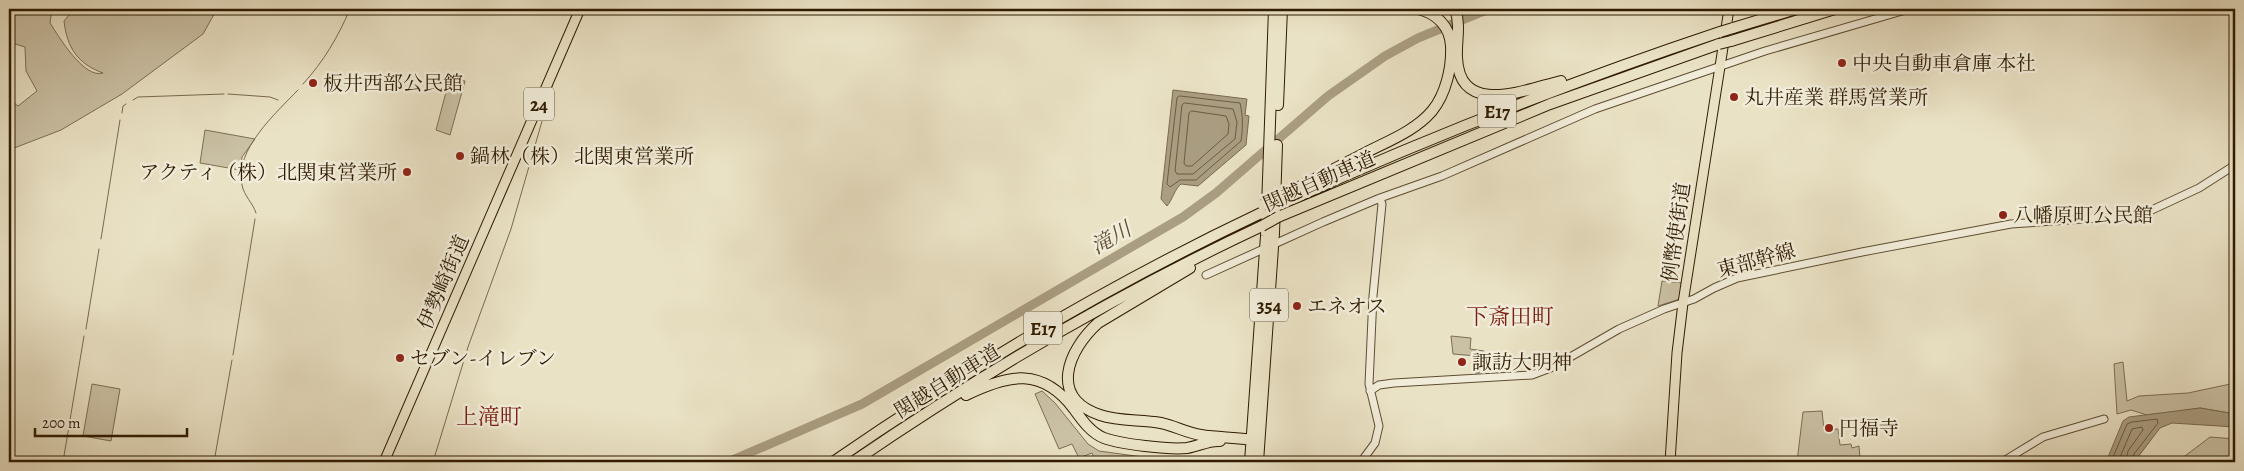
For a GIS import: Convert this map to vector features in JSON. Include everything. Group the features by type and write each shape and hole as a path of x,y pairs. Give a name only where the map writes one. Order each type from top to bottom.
{"highway":[{"name":"354","path":"1274,9 1271,47 1274,133"},
{"name":"354","path":"1250,462 1255,442 1269,246 1282,9"},
{"path":"1418,9 1438,18 1454,33 1460,74 1471,88 1484,95 1505,96 1603,71"},
{"path":"1279,201 1409,130 1425,118 1436,106 1443,91 1451,56 1455,9"},
{"name":"関越自動車道","path":"833,462 913,408 1060,318 1279,201 1466,123 1603,71 1796,9"},
{"name":"関越自動車道","path":"853,462 918,418 1066,328 1176,268 1278,217 1550,104 1719,44 1835,9"},
{"path":"1241,235 1098,323 1087,333 1075,350 1069,364 1068,378 1076,400 1089,410 1102,416 1161,423 1182,431 1255,442"},
{"path":"918,418 987,385 1013,378 1025,378 1040,380 1056,389 1091,430 1109,440 1179,448 1218,441 1255,442"},
{"name":"354","path":"1255,442 1258,462"}],"main road":[{"name":"伊勢崎街道","path":"384,462 580,9"},
{"name":"例幣使街道","path":"1670,462 1677,353 1683,302 1729,9"}],"street":[{"path":"1206,275 1380,198 1442,176 1595,109 1720,66 1909,9"},
{"name":"東部幹線","path":"1370,391 1379,385 1390,383 1532,375 1553,367 1619,329 1721,285 1749,275 2019,223 2141,215 2199,188 2235,166"},
{"path":"1361,462 1371,451 1378,435 1378,417 1370,391 1373,296 1382,204 1380,198"},
{"path":"2002,462 2043,437 2104,419"},
{"path":"1186,462 1218,462"}],"shaded area":[{"path":"9,9 52,9 50,23 73,56 88,70 103,73 80,60 71,47 64,21 74,9 217,9 203,34 122,94 61,130 9,150 9,99 18,106 37,91 26,71 25,47 9,42"},
{"path":"450,77 465,81 450,135 436,130"},
{"path":"205,130 255,139 242,157 240,170 200,163"},
{"path":"1662,281 1683,283 1680,299 1658,306"},
{"path":"1451,336 1471,338 1470,349 1484,351 1479,373 1475,373 1477,356 1453,354"},
{"path":"2123,362 2127,401 2139,396 2188,393 2235,383 2235,414 2200,408 2147,415 2131,410 2117,414 2114,364"},
{"path":"92,384 120,389 111,441 83,436"},
{"path":"1042,391 1055,403 1088,444 1099,451 1150,458 1145,462 1131,462 1130,460 1114,462 1113,458 1096,462 1092,453 1079,458 1072,444 1059,449 1035,394"},
{"path":"1822,411 1824,430 1838,429 1840,445 1851,444 1852,448 1859,446 1860,459 1829,462 1797,462 1803,412"},
{"path":"2210,437 2235,439 2235,462 2177,462"}],"water":[{"path":"1173,90 1247,99 1245,115 1249,116 1246,145 1198,186 1181,184 1167,206 1161,199"},
{"path":"2200,408 2235,414 2235,427 2172,423 2160,428 2136,462 2106,462 2123,421 2129,417"}],"waterway":[{"path":"303,84 318,67 330,48 350,9"},
{"path":"433,462 468,347 511,229 553,83 585,9"},
{"name":"滝川","path":"728,462 862,404 1183,217 1216,193 1328,96 1385,56 1418,38 1489,9"},
{"path":"256,213 242,185 241,172 244,159 259,133 298,90"},
{"path":"133,100 138,97 224,94"},
{"path":"228,94 270,97 278,100"},
{"path":"122,113 123,106 126,104"},
{"path":"101,239 120,120"},
{"path":"233,355 255,219"},
{"path":"86,329 99,249"},
{"path":"63,462 84,336"},
{"path":"214,462 232,360"}],"place":[{"name":"中央自動車倉庫 本社","path":"1842,63"},
{"name":"板井西部公民館","path":"313,83"},
{"name":"丸井産業 群馬営業所","path":"1734,97"},
{"name":"鍋林（株） 北関東営業所","path":"460,156"},
{"name":"アクティ（株）北関東営業所","path":"407,172"},
{"name":"八幡原町公民館","path":"2003,215"},
{"name":"エネオス","path":"1297,306"},
{"name":"セブン-イレブン","path":"400,358"},
{"name":"諏訪大明神","path":"1462,362"},
{"name":"円福寺","path":"1829,428"}],"district":[{"name":"下斎田町","path":"1510,316"},
{"name":"上滝町","path":"489,416"}]}
